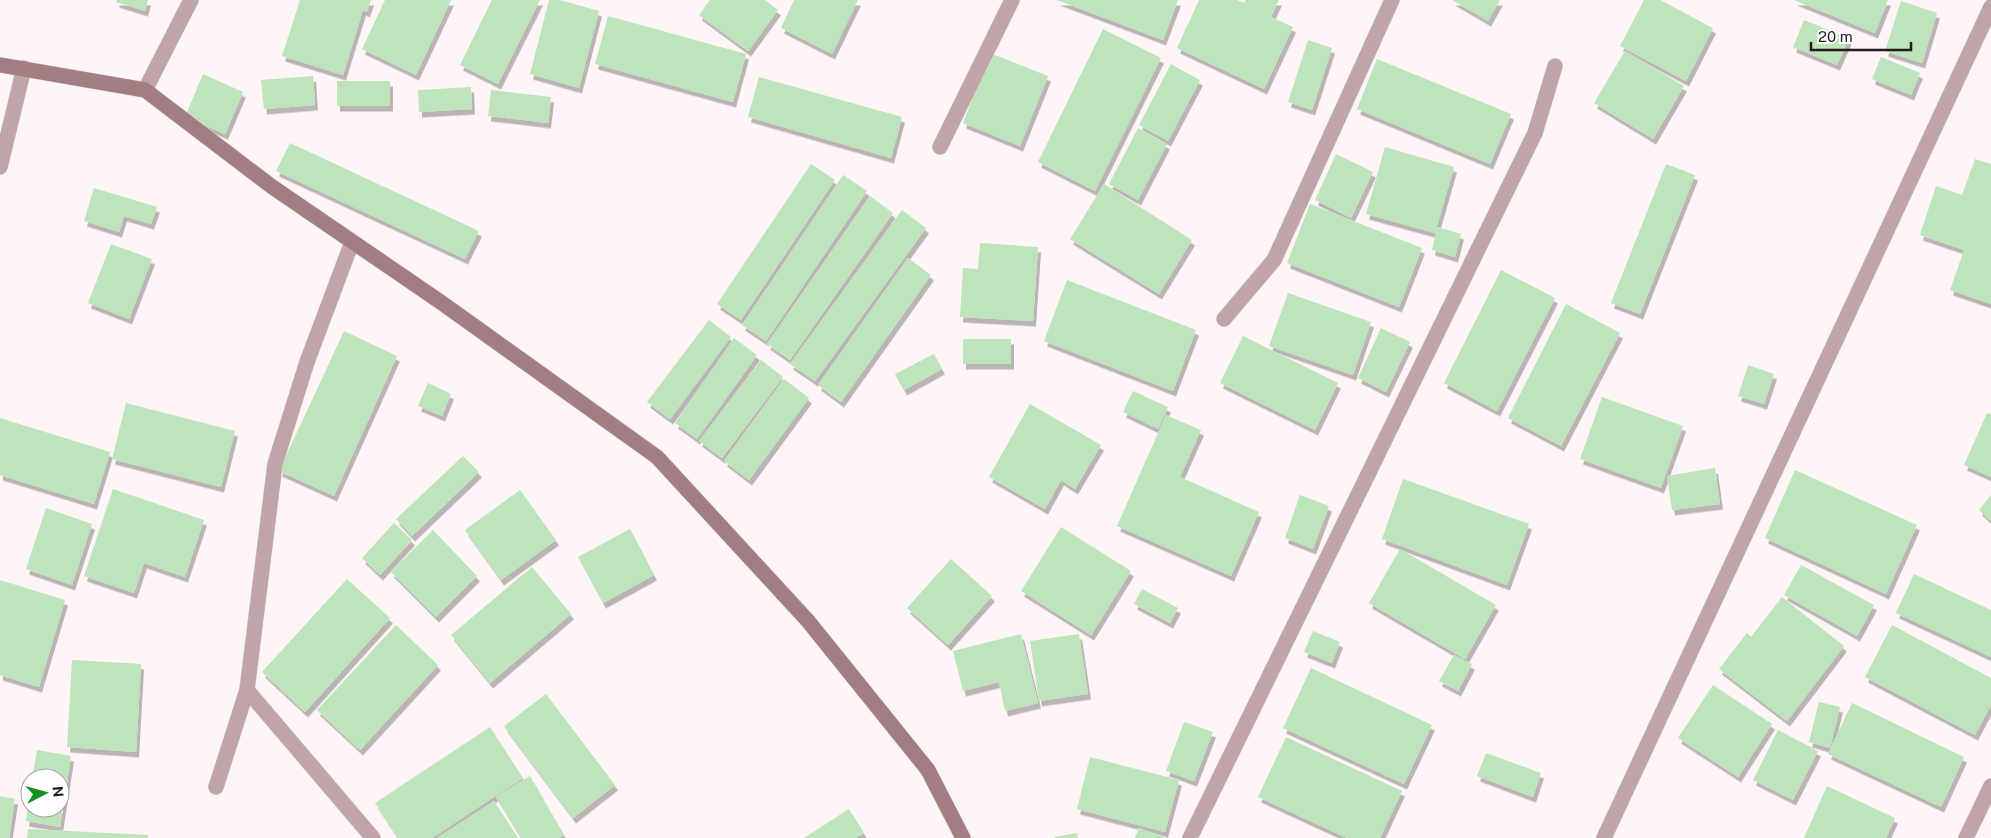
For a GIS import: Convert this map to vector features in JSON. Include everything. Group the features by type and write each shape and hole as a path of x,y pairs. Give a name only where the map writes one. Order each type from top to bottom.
{"street":[{"path":"145,90 191,0"},
{"path":"940,148 1012,0"},
{"path":"1224,319 1274,260 1392,0"},
{"path":"1604,838 1991,7"},
{"path":"0,65 145,90 271,186 450,309 657,457 808,621 916,755 928,770 963,838"},
{"path":"1190,838 1535,133 1555,66"},
{"path":"0,168 24,68"},
{"path":"216,788 247,690 275,464 307,362 352,242"},
{"path":"247,690 373,838"},
{"path":"1966,838 1991,786"}],"building":[{"path":"117,0 148,0 145,11 116,2"},
{"path":"300,0 371,0 367,12 363,10 343,75 282,56"},
{"path":"385,0 451,0 416,75 362,49"},
{"path":"492,0 540,0 498,84 460,65"},
{"path":"549,0 560,0 599,11 579,88 530,74"},
{"path":"710,0 765,0 778,10 748,51 699,15"},
{"path":"794,0 858,0 832,54 781,28"},
{"path":"1057,0 1178,0 1163,40"},
{"path":"1199,0 1237,0 1244,3 1246,0 1279,0 1271,17 1293,27 1264,89 1177,48"},
{"path":"1452,0 1500,0 1488,21"},
{"path":"1644,0 1660,0 1713,28 1686,81 1620,46"},
{"path":"1794,0 1888,0 1875,33"},
{"path":"1901,1 1937,13 1922,63 1885,51"},
{"path":"608,16 746,54 733,102 595,64"},
{"path":"1804,20 1849,38 1837,65 1793,47"},
{"path":"1103,29 1161,58 1095,191 1038,162"},
{"path":"1308,40 1332,48 1312,110 1288,102"},
{"path":"1625,51 1684,86 1653,139 1594,103"},
{"path":"990,53 1048,76 1020,146 963,123"},
{"path":"1881,57 1920,73 1911,95 1872,79"},
{"path":"1377,59 1511,114 1490,164 1357,109"},
{"path":"1171,64 1200,80 1168,141 1139,125"},
{"path":"203,74 243,92 225,134 185,117"},
{"path":"313,76 315,105 264,109 261,80"},
{"path":"759,77 902,117 891,158 748,117"},
{"path":"337,81 390,81 390,106 337,106"},
{"path":"471,87 472,109 419,112 418,90"},
{"path":"491,90 551,97 548,123 488,116"},
{"path":"1138,128 1167,144 1138,200 1109,184"},
{"path":"290,143 479,231 465,259 276,171"},
{"path":"1385,147 1454,167 1435,233 1366,214"},
{"path":"1336,154 1373,172 1351,218 1315,200"},
{"path":"1975,159 1991,164 1991,304 1950,290 1964,250 1920,235 1936,186 1962,195"},
{"path":"811,164 835,180 741,320 717,304"},
{"path":"1666,164 1695,175 1640,314 1611,303"},
{"path":"843,175 867,191 766,341 742,325"},
{"path":"1104,184 1192,240 1159,294 1070,239"},
{"path":"94,188 157,207 151,224 124,216 119,232 84,221"},
{"path":"870,196 893,213 790,360 767,344"},
{"path":"1310,204 1422,248 1399,307 1287,263"},
{"path":"902,210 926,228 815,381 790,364"},
{"path":"1437,227 1461,234 1455,257 1432,250"},
{"path":"980,243 1038,247 1033,321 960,317 963,268 978,269"},
{"path":"111,244 152,259 129,319 88,303"},
{"path":"908,258 931,275 841,402 818,385"},
{"path":"1501,270 1555,298 1497,411 1444,383"},
{"path":"1067,280 1196,330 1173,391 1044,341"},
{"path":"1288,293 1371,322 1353,375 1269,346"},
{"path":"1566,304 1620,333 1561,446 1508,418"},
{"path":"709,320 731,337 670,419 647,402"},
{"path":"1381,328 1410,342 1386,392 1358,378"},
{"path":"344,331 397,356 334,496 279,471"},
{"path":"1243,336 1338,383 1315,430 1220,383"},
{"path":"734,338 757,355 697,439 675,423"},
{"path":"963,339 1011,339 1011,364 963,364"},
{"path":"934,354 942,369 904,390 895,374"},
{"path":"761,360 783,377 722,458 699,441"},
{"path":"1748,365 1774,374 1764,404 1738,396"},
{"path":"784,379 809,398 749,480 724,461"},
{"path":"428,383 451,394 442,416 418,406"},
{"path":"1133,391 1168,407 1158,429 1123,412"},
{"path":"1602,397 1683,426 1661,488 1580,459"},
{"path":"126,403 235,431 221,487 112,459"},
{"path":"1030,404 1101,445 1075,489 1061,480 1045,509 989,477"},
{"path":"1987,413 1991,414 1991,477 1964,465"},
{"path":"1166,415 1201,430 1180,477 1259,512 1231,576 1117,526"},
{"path":"0,418 110,452 94,504 0,475"},
{"path":"463,456 479,472 412,536 396,519"},
{"path":"1715,468 1720,504 1672,510 1667,476"},
{"path":"1795,470 1917,525 1886,594 1765,538"},
{"path":"1403,479 1529,524 1507,585 1382,539"},
{"path":"113,489 204,520 185,577 144,563 134,593 84,576"},
{"path":"520,490 556,540 501,580 465,530"},
{"path":"1300,495 1329,506 1313,549 1285,538"},
{"path":"1991,495 1991,521 1979,510"},
{"path":"46,508 92,524 72,585 26,569"},
{"path":"394,523 412,540 380,575 362,558"},
{"path":"1061,527 1131,571 1091,635 1021,591"},
{"path":"630,529 654,575 603,603 578,557"},
{"path":"433,530 477,576 436,617 391,572"},
{"path":"1400,549 1496,605 1465,659 1369,603"},
{"path":"951,559 992,596 948,645 907,608"},
{"path":"1801,565 1874,605 1857,636 1784,595"},
{"path":"532,567 571,614 490,683 451,635"},
{"path":"1914,574 1991,610 1991,657 1896,613"},
{"path":"347,579 390,618 305,712 262,672"},
{"path":"0,580 65,600 39,687 0,675"},
{"path":"1142,589 1178,608 1170,623 1134,604"},
{"path":"1782,597 1844,646 1787,721 1719,669 1747,633 1751,637"},
{"path":"396,625 438,665 360,750 317,710"},
{"path":"1892,625 1991,678 1991,705 1975,735 1865,677"},
{"path":"1313,631 1340,642 1332,663 1304,652"},
{"path":"1021,634 1038,703 1005,711 999,682 963,691 953,651"},
{"path":"1079,634 1088,694 1039,701 1030,641"},
{"path":"1454,655 1472,664 1458,691 1439,681"},
{"path":"72,660 141,664 136,752 67,747"},
{"path":"1311,668 1432,725 1404,784 1283,728"},
{"path":"1713,685 1772,724 1738,777 1678,738"},
{"path":"546,694 615,785 573,818 504,726"},
{"path":"1819,702 1840,707 1830,748 1809,742"},
{"path":"1852,703 1964,757 1941,807 1828,754"},
{"path":"1184,722 1213,732 1194,781 1166,771"},
{"path":"490,727 523,778 432,838 398,838 375,803"},
{"path":"1778,730 1818,751 1793,800 1753,780"},
{"path":"1286,737 1402,791 1380,838 1347,838 1258,797"},
{"path":"37,750 71,756 69,768 34,768"},
{"path":"1486,753 1541,773 1533,797 1477,776"},
{"path":"1090,757 1179,780 1165,832 1077,809"},
{"path":"530,776 564,835 559,838 521,838 496,797"},
{"path":"1827,786 1895,818 1886,838 1804,838"},
{"path":"0,796 15,799 9,838 0,838"},
{"path":"494,801 518,838 437,838"},
{"path":"849,809 864,833 855,838 804,838"},
{"path":"26,818 61,818 60,827 26,821"},
{"path":"1139,828 1166,838 1135,838"},
{"path":"28,829 148,835 148,838 27,838"},
{"path":"1077,833 1078,838 1054,838 1054,837"}]}
